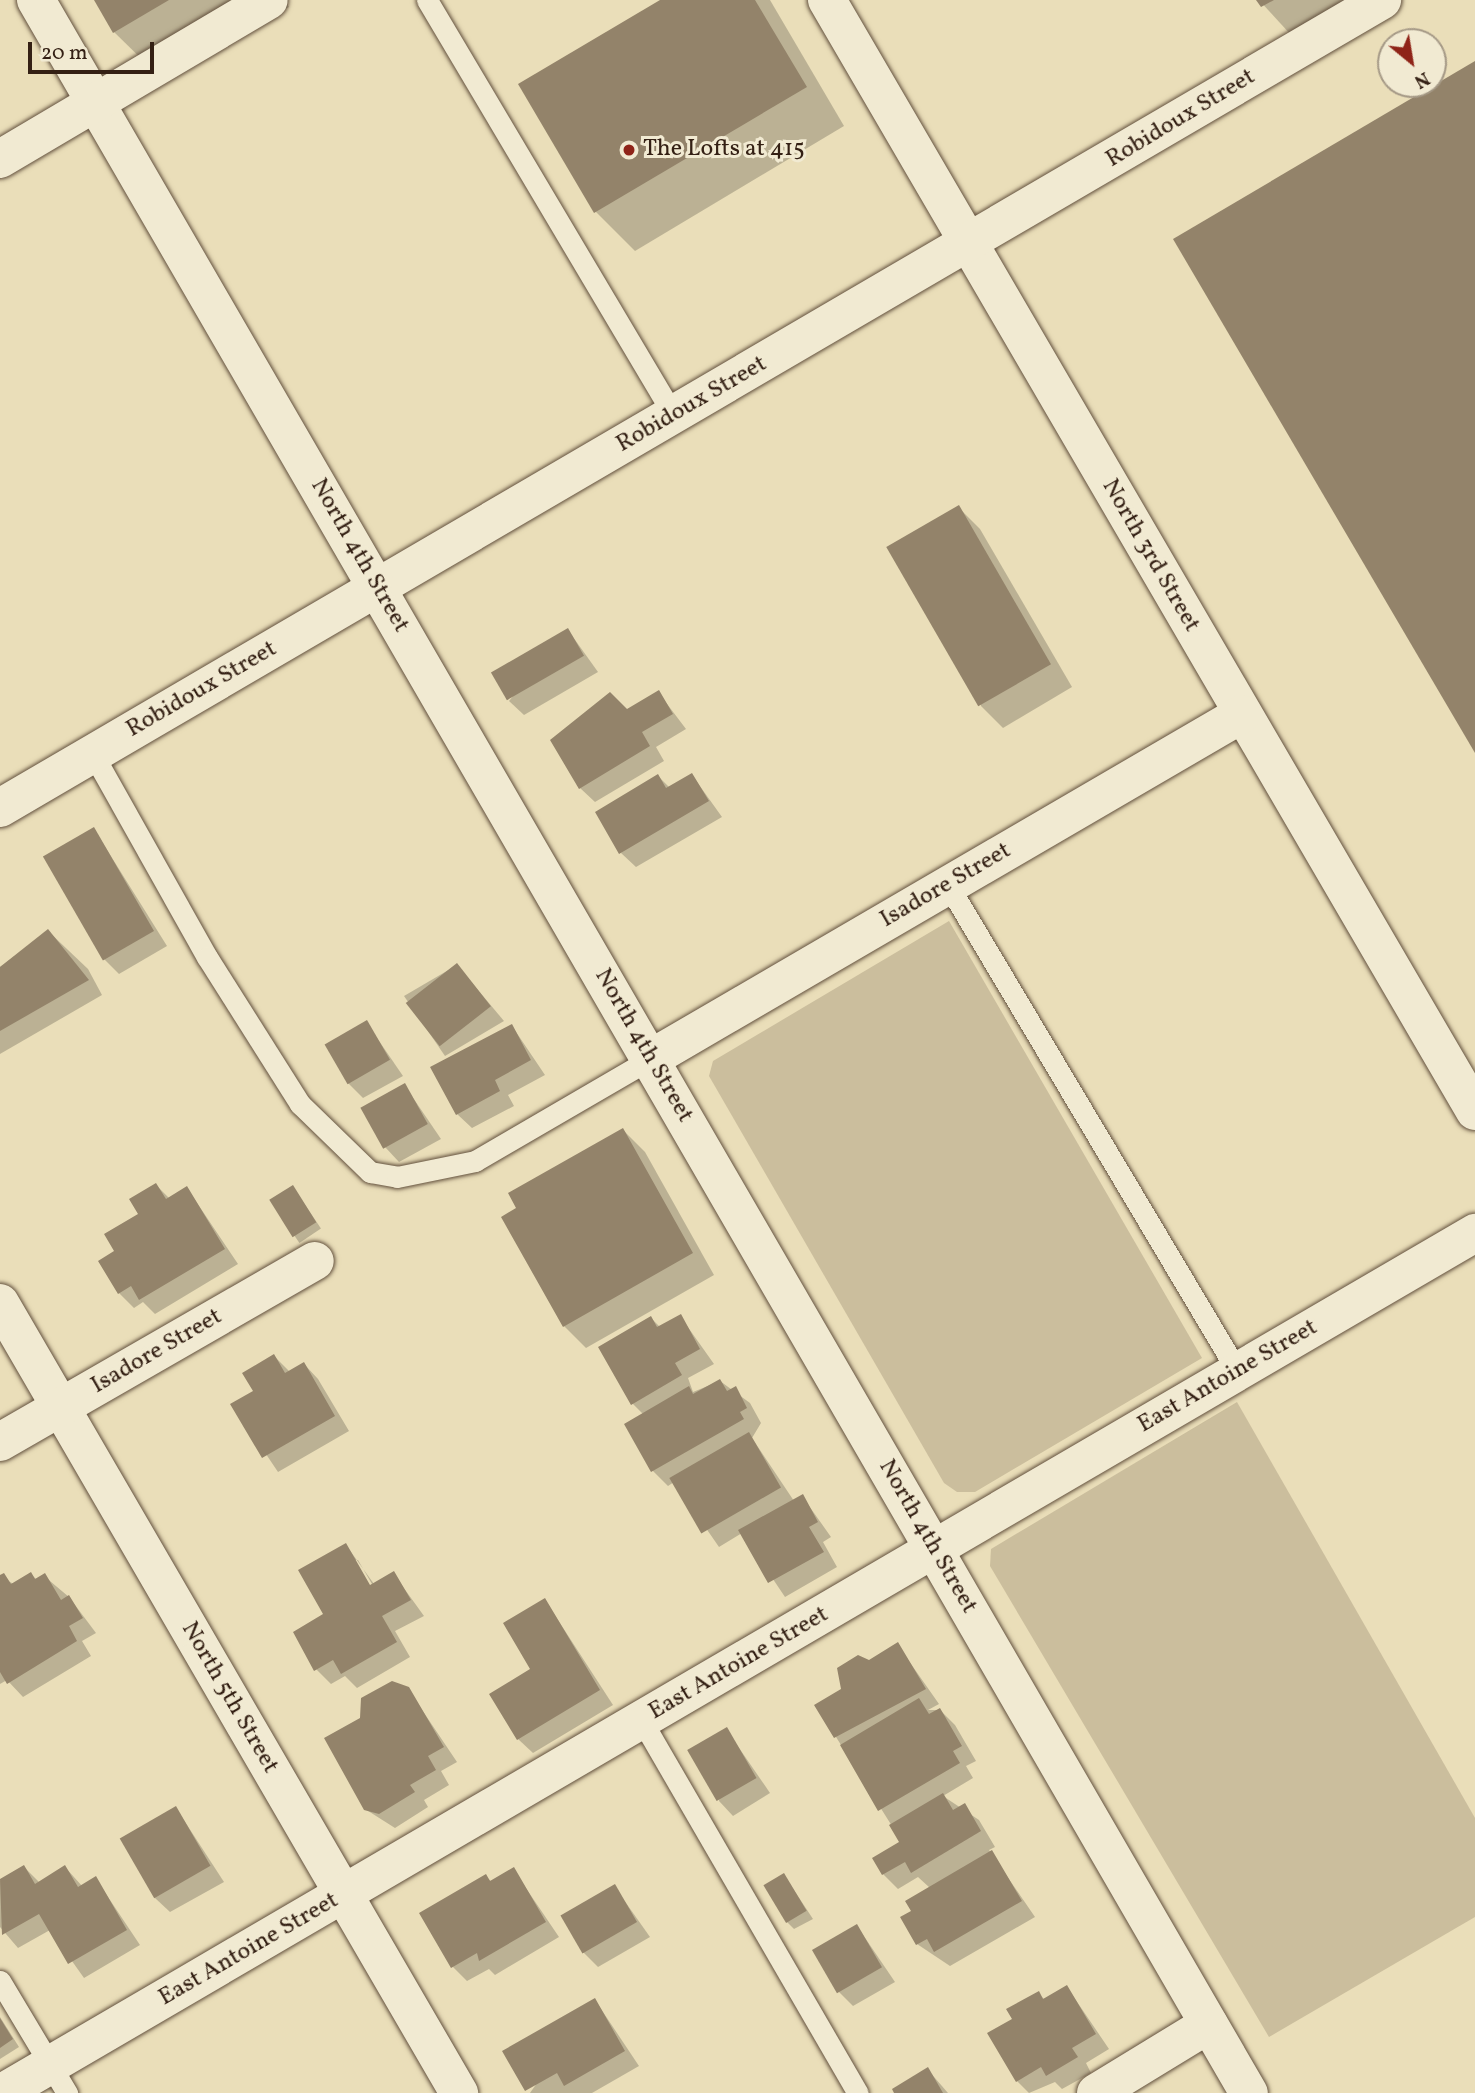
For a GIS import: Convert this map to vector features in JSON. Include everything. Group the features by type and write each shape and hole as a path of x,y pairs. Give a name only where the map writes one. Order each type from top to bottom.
{"street":[{"name":"North 4th Street","path":"36,0 1249,2093"},
{"path":"0,159 269,0"},
{"name":"North 3rd Street","path":"827,0 1475,1111"},
{"name":"Robidoux Street","path":"0,808 970,245 1382,0"},
{"name":"Isadore Street","path":"650,1059 1242,714"},
{"name":"East Antoine Street","path":"2,2093 58,2079 344,1895 1475,1233"},
{"name":"Isadore Street","path":"0,1442 315,1261"},
{"name":"North 5th Street","path":"0,1303 458,2093"},
{"path":"1096,2093 1209,2024"}],"lane":[{"path":"427,0 674,416"},
{"path":"93,754 207,957 300,1104 370,1172 397,1177 475,1161 650,1059"},
{"path":"948,885 1238,1372"},
{"path":"642,1721 858,2093"},
{"path":"0,1981 58,2079"}],"shaded area":[{"path":"949,921 1202,1358 975,1492 957,1492 944,1483 709,1076 713,1061"},
{"path":"1237,1402 1475,1818 1475,1917 1269,2037 990,1566 991,1549"}],"building":[{"path":"94,0 169,0 113,33"},
{"name":"The Lofts at 415","path":"660,0 755,0 807,87 594,213 518,84"},
{"path":"1256,0 1274,0 1261,7"},
{"path":"1475,61 1475,753 1173,239 1412,98 1447,98 1447,78"},
{"path":"959,505 1051,664 978,706 886,547"},
{"path":"568,628 584,656 507,700 491,672"},
{"path":"659,690 673,714 642,732 650,746 579,789 550,740 610,692 627,709"},
{"path":"692,773 709,801 619,854 595,812 658,774 666,788"},
{"path":"94,827 154,931 103,960 43,856"},
{"path":"48,929 89,980 0,1031 0,967"},
{"path":"457,963 491,1006 440,1046 406,1003"},
{"path":"367,1020 390,1060 348,1084 325,1044"},
{"path":"512,1024 531,1060 495,1080 500,1091 456,1115 430,1067"},
{"path":"405,1083 428,1124 383,1149 360,1108"},
{"path":"623,1128 693,1253 563,1327 501,1217 516,1208 508,1193"},
{"path":"156,1183 166,1199 187,1186 225,1249 139,1300 131,1286 118,1294 98,1261 114,1251 104,1234 138,1214 129,1199"},
{"path":"293,1185 316,1222 293,1237 269,1200"},
{"path":"681,1314 700,1349 675,1363 682,1375 631,1405 598,1347 651,1316 657,1327"},
{"path":"274,1354 285,1373 304,1362 335,1416 262,1458 230,1404 253,1391 242,1373"},
{"path":"720,1379 727,1391 736,1386 747,1408 740,1412 744,1419 651,1472 624,1424 689,1386 693,1394"},
{"path":"749,1432 781,1487 701,1533 669,1478"},
{"path":"803,1494 818,1522 809,1527 824,1552 768,1583 738,1530"},
{"path":"346,1543 370,1585 394,1571 411,1600 382,1616 397,1642 341,1674 333,1660 314,1671 293,1632 323,1614 298,1570"},
{"path":"31,1572 35,1579 45,1573 61,1600 69,1595 83,1618 69,1626 77,1641 7,1684 0,1672 0,1575 4,1573 11,1584"},
{"path":"545,1598 600,1690 517,1740 489,1694 530,1669 503,1623"},
{"path":"898,1642 926,1689 834,1738 814,1705 841,1689 837,1668 858,1655 869,1660"},
{"path":"392,1681 409,1687 444,1747 428,1756 436,1770 410,1785 415,1792 379,1814 364,1810 324,1738 360,1718 361,1698"},
{"path":"919,1698 929,1714 940,1708 962,1746 953,1751 960,1763 878,1811 840,1745"},
{"path":"727,1727 756,1778 717,1801 687,1750"},
{"path":"943,1793 953,1810 965,1803 981,1831 911,1873 905,1862 882,1875 872,1858 899,1842 889,1825"},
{"path":"176,1806 210,1866 154,1898 120,1838"},
{"path":"992,1850 1022,1901 934,1952 927,1939 916,1945 900,1917 911,1911 905,1901"},
{"path":"24,1865 35,1884 65,1865 78,1887 96,1876 127,1930 68,1964 39,1914 2,1935 0,1879"},
{"path":"514,1867 546,1922 479,1961 477,1953 451,1968 419,1913 486,1874 490,1881"},
{"path":"784,1873 807,1911 786,1923 763,1885"},
{"path":"615,1884 637,1922 582,1954 560,1915"},
{"path":"857,1924 882,1967 837,1993 812,1950"},
{"path":"1067,1985 1096,2034 1072,2048 1078,2057 1046,2076 1041,2067 1016,2082 987,2033 1012,2019 1006,2009 1039,1991 1043,1999"},
{"path":"595,1998 625,2051 564,2086 557,2073 525,2091 502,2051"},
{"path":"0,2018 13,2039 0,2048"},
{"path":"928,2067 943,2093 894,2093 892,2089"}],"place":[{"name":"The Lofts at 415","path":"629,150"}]}
